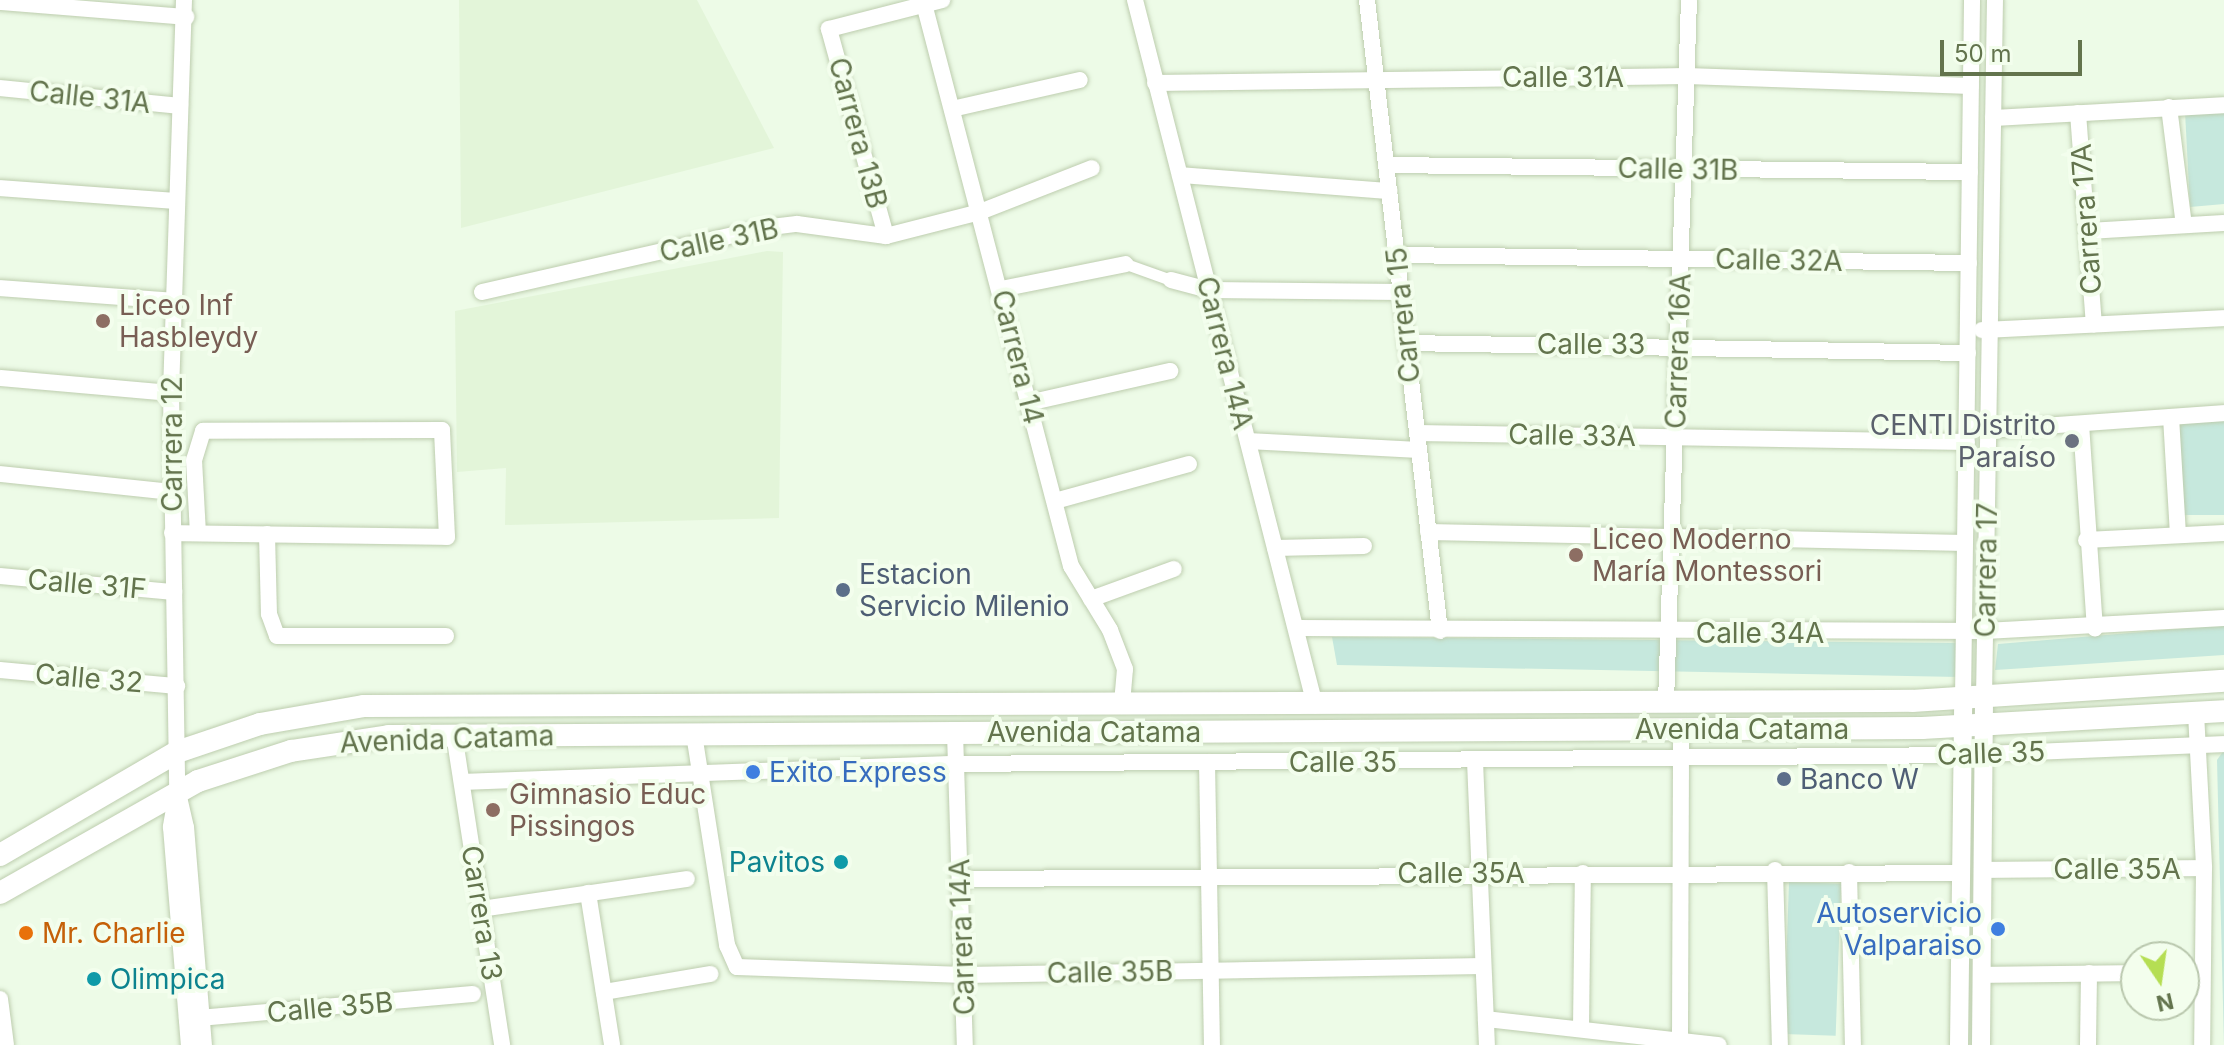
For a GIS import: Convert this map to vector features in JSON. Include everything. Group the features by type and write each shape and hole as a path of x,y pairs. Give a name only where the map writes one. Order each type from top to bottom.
{"main road":[{"name":"Avenida Catama","path":"0,855 177,752 294,716 400,704 1666,703 1974,699 2224,681"},
{"name":"Avenida Catama","path":"0,893 177,792 228,769 302,749 389,736 1681,729 1973,725 2224,711"}],"street":[{"path":"923,2 942,0"},
{"name":"Carrera 14A","path":"1135,0 1315,705"},
{"name":"Carrera 15","path":"1367,0 1440,631"},
{"name":"Carrera 16A","path":"1666,703 1689,0"},
{"name":"Carrera 17","path":"1972,0 1964,631 1974,699"},
{"name":"Carrera 17","path":"1959,1045 1963,755 1973,725 1985,631 1995,0"},
{"path":"0,2 185,9"},
{"name":"Carrera 13B","path":"886,236 829,29 923,2"},
{"name":"Carrera 14","path":"923,2 1001,289 1071,566 1125,669 1122,705"},
{"name":"Carrera 12","path":"185,9 175,201 171,393 177,686 177,792 171,827 194,1018 204,1045"},
{"name":"Calle 31A","path":"1155,83 1687,76 1971,86"},
{"path":"952,109 1080,80"},
{"name":"Calle 31A","path":"0,88 180,106"},
{"path":"1993,118 2224,105"},
{"path":"2169,107 2184,225"},
{"name":"Carrera 17A","path":"2078,113 2094,324"},
{"name":"Calle 31B","path":"1386,165 1970,172"},
{"name":"Calle 31B","path":"482,292 763,228 797,224 886,236 980,212 1092,168"},
{"path":"1180,175 1389,191"},
{"path":"0,188 175,201"},
{"path":"2088,231 2224,223"},
{"name":"Calle 32A","path":"1397,255 1969,263"},
{"path":"1001,289 1126,264 1209,290 1401,292"},
{"path":"0,288 175,301"},
{"path":"1968,331 2224,318"},
{"name":"Calle 33","path":"1406,343 1678,344 1968,353"},
{"path":"1028,403 1170,371"},
{"path":"0,378 171,393"},
{"path":"1988,430 2224,413"},
{"path":"2171,417 2178,535"},
{"path":"2081,424 2086,540 2095,629"},
{"path":"172,533 447,537 442,430 203,431 194,460 198,533"},
{"name":"Calle 33A","path":"1417,433 1967,442"},
{"path":"1248,441 1419,450"},
{"path":"1055,501 1189,464"},
{"path":"0,474 171,492"},
{"path":"1428,532 1965,543"},
{"path":"2086,540 2224,533"},
{"path":"267,534 269,614 277,636 446,636"},
{"path":"1275,548 1364,546"},
{"path":"1091,599 1174,569"},
{"name":"Calle 31F","path":"0,576 174,592"},
{"name":"Calle 34A","path":"1296,628 1668,634 1985,631 2095,629 2224,618"},
{"name":"Calle 32","path":"0,670 177,686"},
{"path":"2196,713 2204,868 2202,1045"},
{"name":"Carrera 17","path":"1973,725 1983,754 1981,1045"},
{"path":"1680,1040 1681,729"},
{"name":"Carrera 14A","path":"955,733 965,1045"},
{"name":"Carrera 13","path":"454,734 502,1045"},
{"path":"694,734 701,773"},
{"name":"Calle 35","path":"462,782 956,764 1963,755 2224,744"},
{"path":"1475,761 1477,873 1487,1045"},
{"path":"1207,762 1212,1045"},
{"name":"Calle 35B","path":"701,773 727,945 737,967 964,975 1483,966"},
{"name":"Calle 35A","path":"1982,870 2204,868"},
{"path":"1775,870 1780,1045"},
{"name":"Calle 35A","path":"960,879 1775,870 1962,873"},
{"path":"1849,872 1853,1045"},
{"path":"1581,1028 1583,873"},
{"path":"481,909 687,879"},
{"path":"588,893 612,1045"},
{"path":"2088,1045 2089,973"},
{"path":"1981,975 2120,973"},
{"path":"604,992 710,974"},
{"name":"Calle 35B","path":"194,1018 473,994"},
{"path":"0,999 6,1045"},
{"name":"Carrera 12","path":"189,1045 194,1018"},
{"path":"1486,1019 1719,1045"}],"shaded area":[{"path":"459,0 697,0 774,148 461,228"},
{"path":"2224,111 2224,204 2190,207 2185,112"},
{"path":"767,251 783,252 779,518 505,525 506,468 457,472 455,311"},
{"path":"2178,417 2224,417 2224,515 2178,515"},
{"path":"2224,625 2224,655 1995,670 1998,644"},
{"path":"1332,637 1958,643 1959,677 1337,665"},
{"path":"2224,750 2224,1045 2217,760"},
{"path":"1789,882 1841,884 1836,1036 1784,1034"}],"place":[{"name":"Liceo Inf Hasbleydy","path":"103,321"},
{"name":"CENTI Distrito Paraíso","path":"2072,441"},
{"name":"Liceo Moderno María Montessori","path":"1576,555"},
{"name":"Estacion Servicio Milenio","path":"843,590"},
{"name":"Exito Express","path":"753,772"},
{"name":"Banco W","path":"1784,779"},
{"name":"Gimnasio Educ Pissingos","path":"493,810"},
{"name":"Pavitos","path":"841,862"},
{"name":"Autoservicio Valparaiso","path":"1998,929"},
{"name":"Mr. Charlie","path":"26,933"},
{"name":"Olimpica","path":"94,979"}]}
